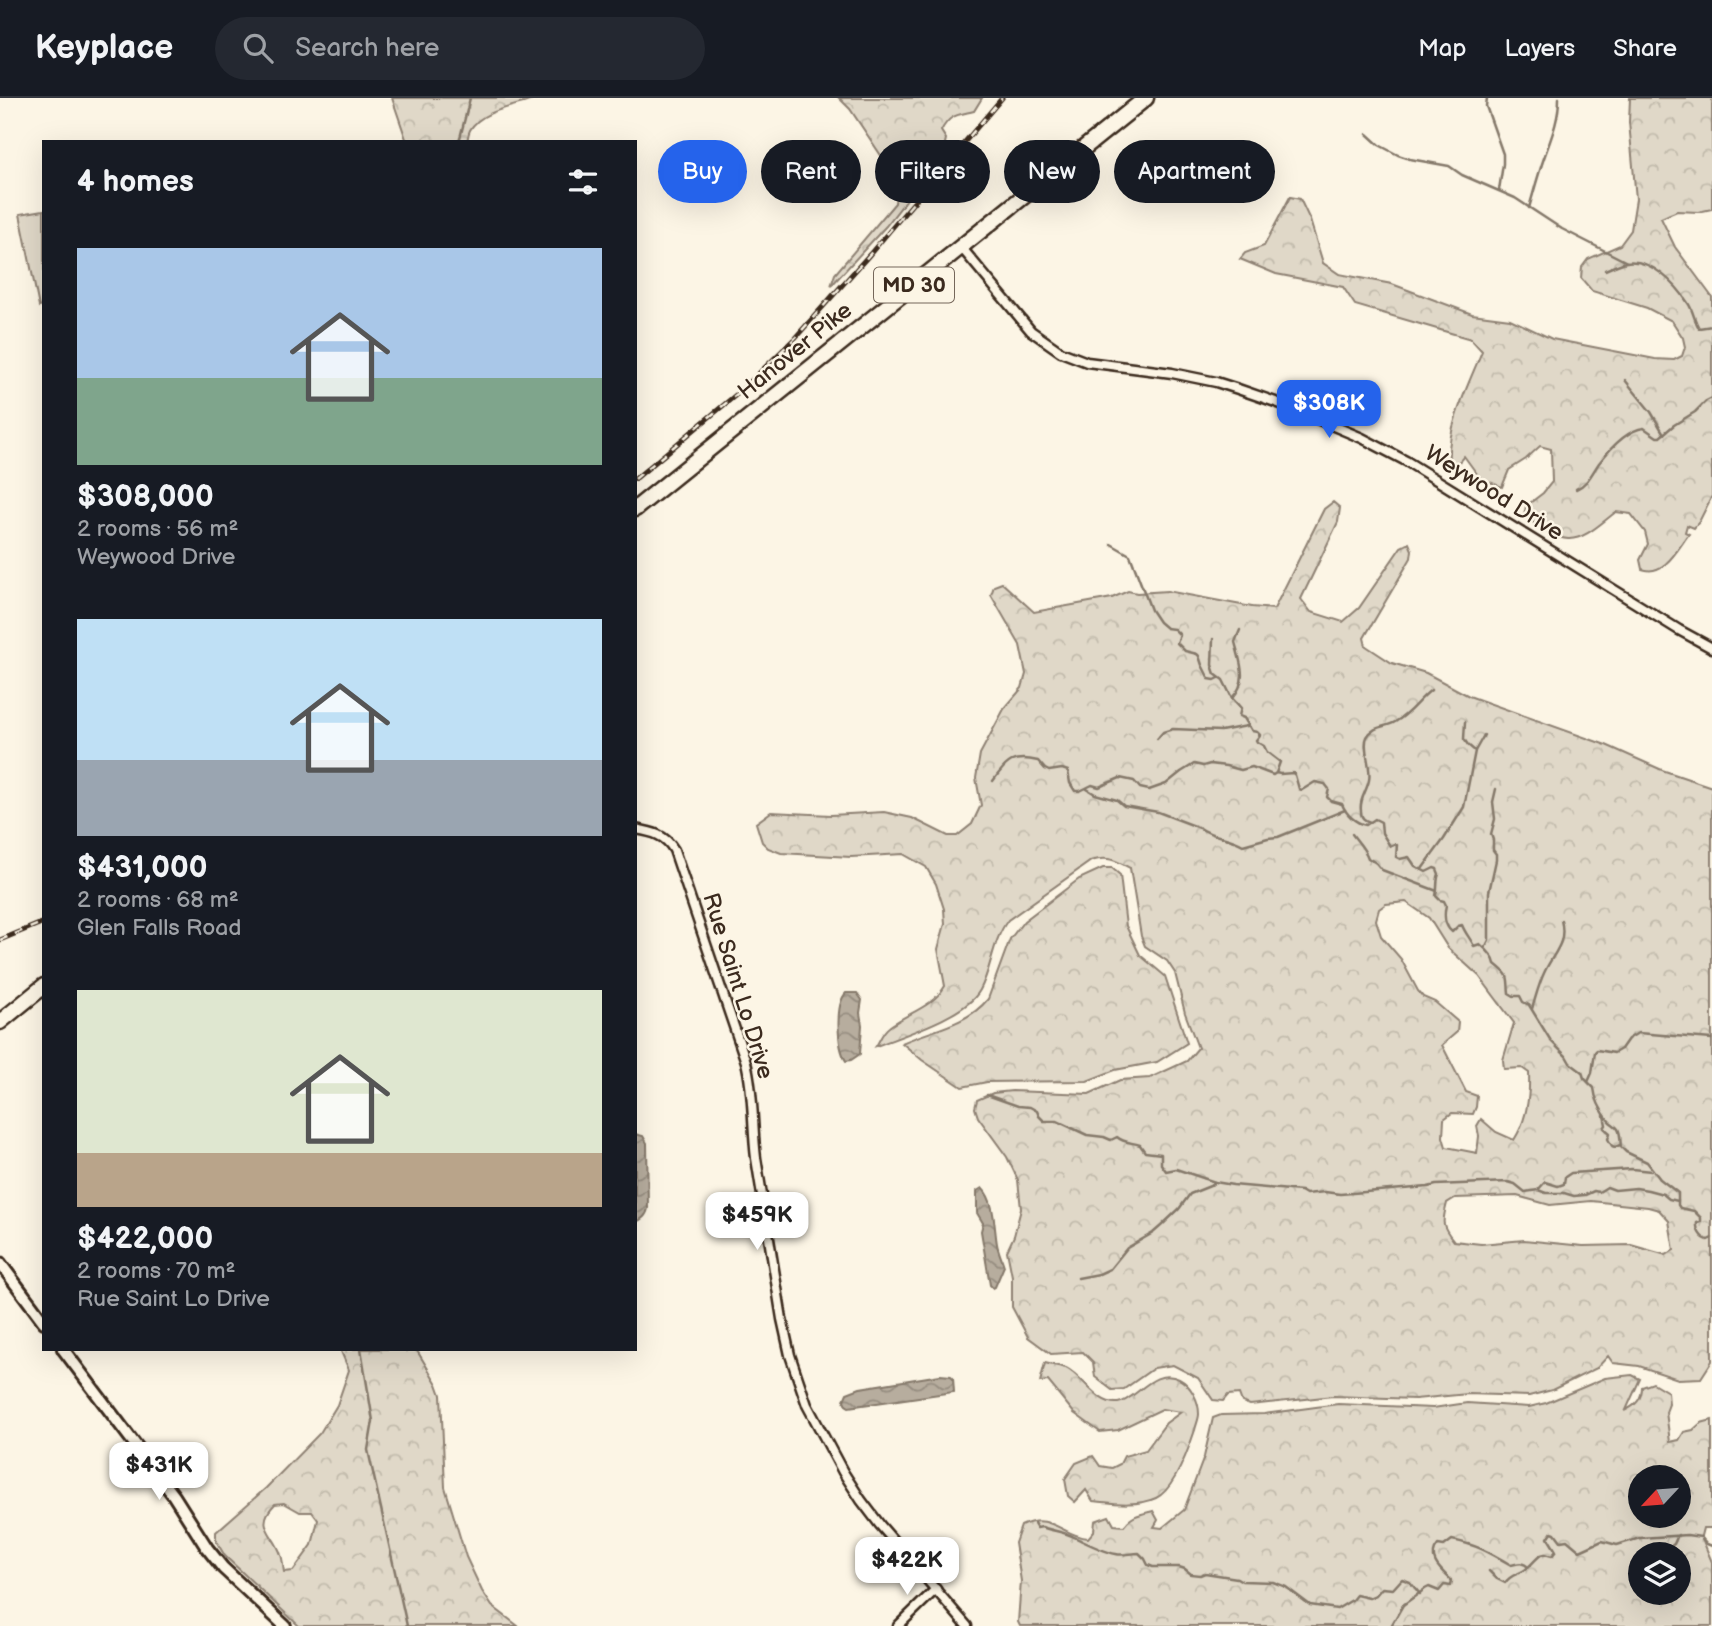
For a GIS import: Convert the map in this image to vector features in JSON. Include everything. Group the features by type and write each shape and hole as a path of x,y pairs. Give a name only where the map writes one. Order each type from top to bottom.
{"highway":[{"name":"Hanover Pike","path":"637,507 1146,98"},
{"path":"0,1022 42,988"}],"street":[{"name":"Weywood Drive","path":"961,247 1031,331 1060,352 1087,362 1172,373 1216,382 1263,397 1362,438 1406,461 1712,648"},
{"name":"Rue Saint Lo Drive","path":"637,829 659,834 674,850 746,1062 752,1093 756,1158 782,1319 790,1355 807,1405 861,1500 967,1626"},
{"path":"0,1263 42,1319"},
{"path":"65,1351 174,1496 214,1558 285,1626"},
{"path":"898,1626 936,1589"}],"green space":[{"path":"392,98 538,98 483,117 470,130 468,140 406,140"},
{"path":"839,98 982,98 974,111 954,116 948,121 941,131 946,140 875,140 875,146 850,109"},
{"path":"1630,98 1712,98 1712,209 1698,212 1677,211 1661,218 1675,247 1712,297 1712,496 1694,528 1687,525 1685,532 1689,534 1675,554 1663,566 1650,570 1642,569 1640,560 1648,544 1645,532 1631,514 1616,512 1587,534 1574,539 1551,534 1524,516 1526,506 1552,482 1551,449 1540,446 1509,470 1502,487 1480,478 1464,456 1458,463 1449,461 1455,420 1482,351 1471,339 1355,305 1343,287 1276,274 1240,259 1245,253 1264,246 1290,197 1300,199 1310,220 1323,263 1339,274 1392,284 1472,314 1510,319 1552,339 1655,359 1674,360 1682,356 1685,347 1683,338 1672,321 1647,308 1592,291 1581,278 1582,267 1588,259 1620,245 1631,230 1636,199 1629,122"},
{"path":"895,203 904,203 831,286 835,274"},
{"path":"42,210 42,306 39,307 20,214"},
{"path":"1333,502 1340,508 1338,522 1301,599 1311,612 1343,622 1359,608 1401,547 1409,543 1411,558 1364,638 1366,646 1392,663 1426,673 1469,696 1606,745 1662,770 1712,787 1712,1361 1701,1378 1678,1379 1639,1366 1613,1363 1608,1356 1597,1368 1552,1390 1529,1396 1468,1394 1415,1399 1333,1396 1250,1405 1242,1402 1239,1394 1228,1395 1223,1401 1213,1400 1198,1378 1173,1365 1154,1368 1124,1389 1112,1390 1095,1377 1093,1362 1083,1352 1051,1354 1028,1337 1012,1307 1012,1276 1007,1251 1021,1209 1018,1180 1007,1157 978,1117 975,1108 977,1100 993,1093 1012,1091 1089,1094 1120,1080 1150,1078 1187,1061 1198,1048 1185,1013 1175,973 1167,961 1145,946 1141,936 1130,868 1111,860 1091,861 1008,920 999,937 984,982 973,999 933,1024 876,1046 887,1029 927,1005 945,986 938,949 945,924 944,909 936,884 926,867 903,854 851,857 781,853 768,848 762,842 756,823 771,812 831,815 884,812 912,818 948,836 957,836 972,824 981,805 976,778 980,754 1004,709 1022,688 1026,674 1020,645 991,595 994,586 1002,583 1034,612 1112,598 1128,591 1167,591 1274,609 1324,509","holes":["1406,902 1429,918 1448,948 1479,976 1514,1023 1503,1060 1504,1069 1522,1068 1529,1073 1525,1116 1514,1140 1496,1132 1481,1119 1477,1126 1477,1153 1446,1147 1443,1137 1444,1119 1452,1113 1473,1114 1477,1096 1466,1092 1442,1045 1457,1032 1458,1022 1435,1002 1423,997 1401,959 1381,936 1376,920 1379,909 1386,904","1517,1196 1550,1205 1591,1201 1659,1210 1669,1221 1674,1250 1666,1255 1631,1245 1583,1246 1524,1240 1481,1244 1454,1241 1445,1227 1447,1203 1455,1198"]},
{"path":"1103,868 1112,868 1120,875 1126,926 1140,955 1165,976 1187,1043 1157,1062 1115,1070 1087,1081 987,1082 962,1087 902,1043 959,1021 979,1008 988,999 1010,939 1024,921 1079,879"},
{"path":"341,1351 417,1351 441,1395 445,1487 466,1557 492,1606 518,1626 299,1626 225,1556 216,1541 216,1532 266,1488 320,1433 337,1405 349,1370","holes":["284,1503 300,1512 312,1512 318,1520 312,1545 293,1571 284,1572 281,1555 268,1530 266,1518 275,1504"]},
{"path":"1045,1363 1066,1368 1103,1400 1110,1402 1124,1401 1161,1377 1179,1379 1191,1389 1199,1409 1199,1418 1180,1468 1163,1494 1148,1501 1133,1503 1093,1501 1086,1490 1075,1502 1068,1496 1065,1479 1076,1463 1093,1456 1100,1466 1112,1468 1120,1464 1124,1456 1146,1450 1166,1423 1181,1412 1162,1409 1118,1430 1100,1432 1074,1413 1048,1381 1040,1382"},
{"path":"1632,1375 1640,1379 1626,1410 1638,1401 1642,1387 1653,1383 1668,1392 1669,1404 1666,1412 1670,1442 1679,1440 1684,1432 1693,1430 1701,1423 1712,1420 1712,1528 1703,1528 1701,1536 1712,1562 1712,1626 1020,1626 1018,1622 1021,1581 1015,1543 1021,1526 1040,1521 1088,1538 1094,1531 1095,1521 1109,1516 1114,1525 1124,1526 1134,1517 1153,1511 1158,1520 1154,1527 1162,1528 1184,1510 1204,1457 1213,1418 1338,1404 1433,1408 1467,1403 1529,1407 1546,1403 1605,1378"}],"water":[{"path":"846,993 857,993 862,1000 862,1025 860,1054 846,1061 838,1026 840,1006"},
{"path":"637,1134 643,1136 647,1143 648,1208 644,1217 637,1222"},
{"path":"982,1188 992,1207 1004,1266 993,1288 990,1285 981,1231 983,1223 977,1213 977,1191"},
{"path":"940,1375 953,1378 954,1392 849,1407 844,1400 847,1393 860,1388"}],"waterway":[{"path":"460,140 470,98"},
{"path":"1487,98 1486,106 1503,154 1499,190"},
{"path":"1529,208 1554,129 1559,98"},
{"path":"1367,134 1379,145 1398,155 1449,166 1462,175 1515,198 1562,229 1627,262"},
{"path":"1605,270 1626,262 1645,264 1653,268 1683,296 1699,328 1712,326"},
{"path":"1625,380 1651,412 1664,434"},
{"path":"1576,489 1587,481 1603,458 1625,437 1644,428 1660,437 1712,398"},
{"path":"1111,544 1130,555 1151,610 1159,622 1180,635 1177,643 1185,651 1199,656 1209,679 1219,678"},
{"path":"1232,698 1242,678 1235,642 1240,630"},
{"path":"1213,639 1212,665 1215,674 1223,680 1232,698 1241,708 1239,716 1244,718 1252,731 1260,735 1257,742 1280,762 1276,773"},
{"path":"1370,822 1362,817 1361,813 1362,799 1370,775 1367,737 1376,729 1400,719 1431,690"},
{"path":"1465,722 1464,739 1475,751"},
{"path":"1157,739 1163,732 1173,729 1221,731 1247,726"},
{"path":"1422,869 1464,807 1475,751 1484,735"},
{"path":"993,781 1007,764 1022,759 1038,761 1049,771 1068,771 1075,791 1092,785 1099,787 1120,778 1134,781 1140,788 1149,790 1166,784 1194,764 1241,770 1252,767 1273,775 1293,773 1299,789 1302,790 1315,782 1325,784 1329,789 1327,797 1342,804 1348,815 1355,820 1366,825 1375,819 1381,822 1382,833 1390,846 1397,845 1396,857 1409,857 1415,866 1426,872 1437,869 1439,874 1436,896 1446,905 1447,927 1452,932 1462,925 1474,946 1480,944 1489,953 1495,964 1504,971 1509,993 1520,996 1523,1002 1529,1005 1551,1041 1594,1088 1601,1110 1619,1131 1621,1147 1647,1162 1660,1179 1678,1193 1680,1208 1694,1211 1701,1218 1697,1228 1703,1237 1708,1240 1712,1238"},
{"path":"1087,789 1117,800 1124,806 1158,812 1243,845 1278,837 1345,810"},
{"path":"1485,948 1489,940 1489,892 1496,860 1491,834 1495,819 1493,802 1496,789"},
{"path":"1352,834 1368,858 1382,870 1437,891"},
{"path":"1532,1009 1543,976 1561,941 1561,920"},
{"path":"1588,1082 1597,1050 1614,1053 1638,1033 1712,1039"},
{"path":"987,1095 1018,1106 1030,1107 1037,1111 1044,1121 1057,1121 1087,1135 1111,1140 1117,1137 1140,1145 1145,1152 1161,1154 1161,1164 1166,1171 1176,1169 1233,1185 1301,1191 1306,1194 1340,1194 1436,1185 1508,1182 1525,1192 1538,1190 1574,1196 1599,1192 1607,1187 1615,1190 1636,1188 1663,1194 1678,1201"},
{"path":"1604,1115 1604,1128 1610,1133 1608,1139 1612,1146 1620,1145"},
{"path":"1538,1190 1545,1182 1558,1186 1564,1184 1565,1177 1571,1173 1632,1169 1651,1171"},
{"path":"1078,1278 1110,1269 1127,1248 1153,1233 1179,1209 1190,1194 1215,1182"},
{"path":"361,1351 373,1421 368,1450 407,1626"},
{"path":"1034,1523 1037,1528 1067,1534 1111,1553 1139,1553 1148,1565 1153,1567 1179,1567 1191,1574 1205,1573 1242,1581 1273,1582 1286,1587 1310,1605 1337,1609 1356,1595 1369,1598 1382,1588 1393,1589 1402,1579 1410,1582 1420,1594"},
{"path":"1489,1571 1505,1583 1541,1555 1552,1556 1556,1551 1548,1538 1552,1532 1561,1541 1567,1540 1580,1551 1602,1541 1617,1545 1640,1538 1687,1535 1701,1537 1712,1546"},
{"path":"1675,1542 1678,1535"},
{"path":"1391,1626 1403,1605 1425,1589 1429,1587 1439,1591 1444,1585 1451,1586 1452,1581 1435,1560 1438,1545 1444,1546 1452,1540 1461,1542 1511,1565 1522,1563 1528,1567"}],"railway":[{"path":"637,477 743,389 795,338 1002,98"},
{"path":"0,940 42,923"}]}
